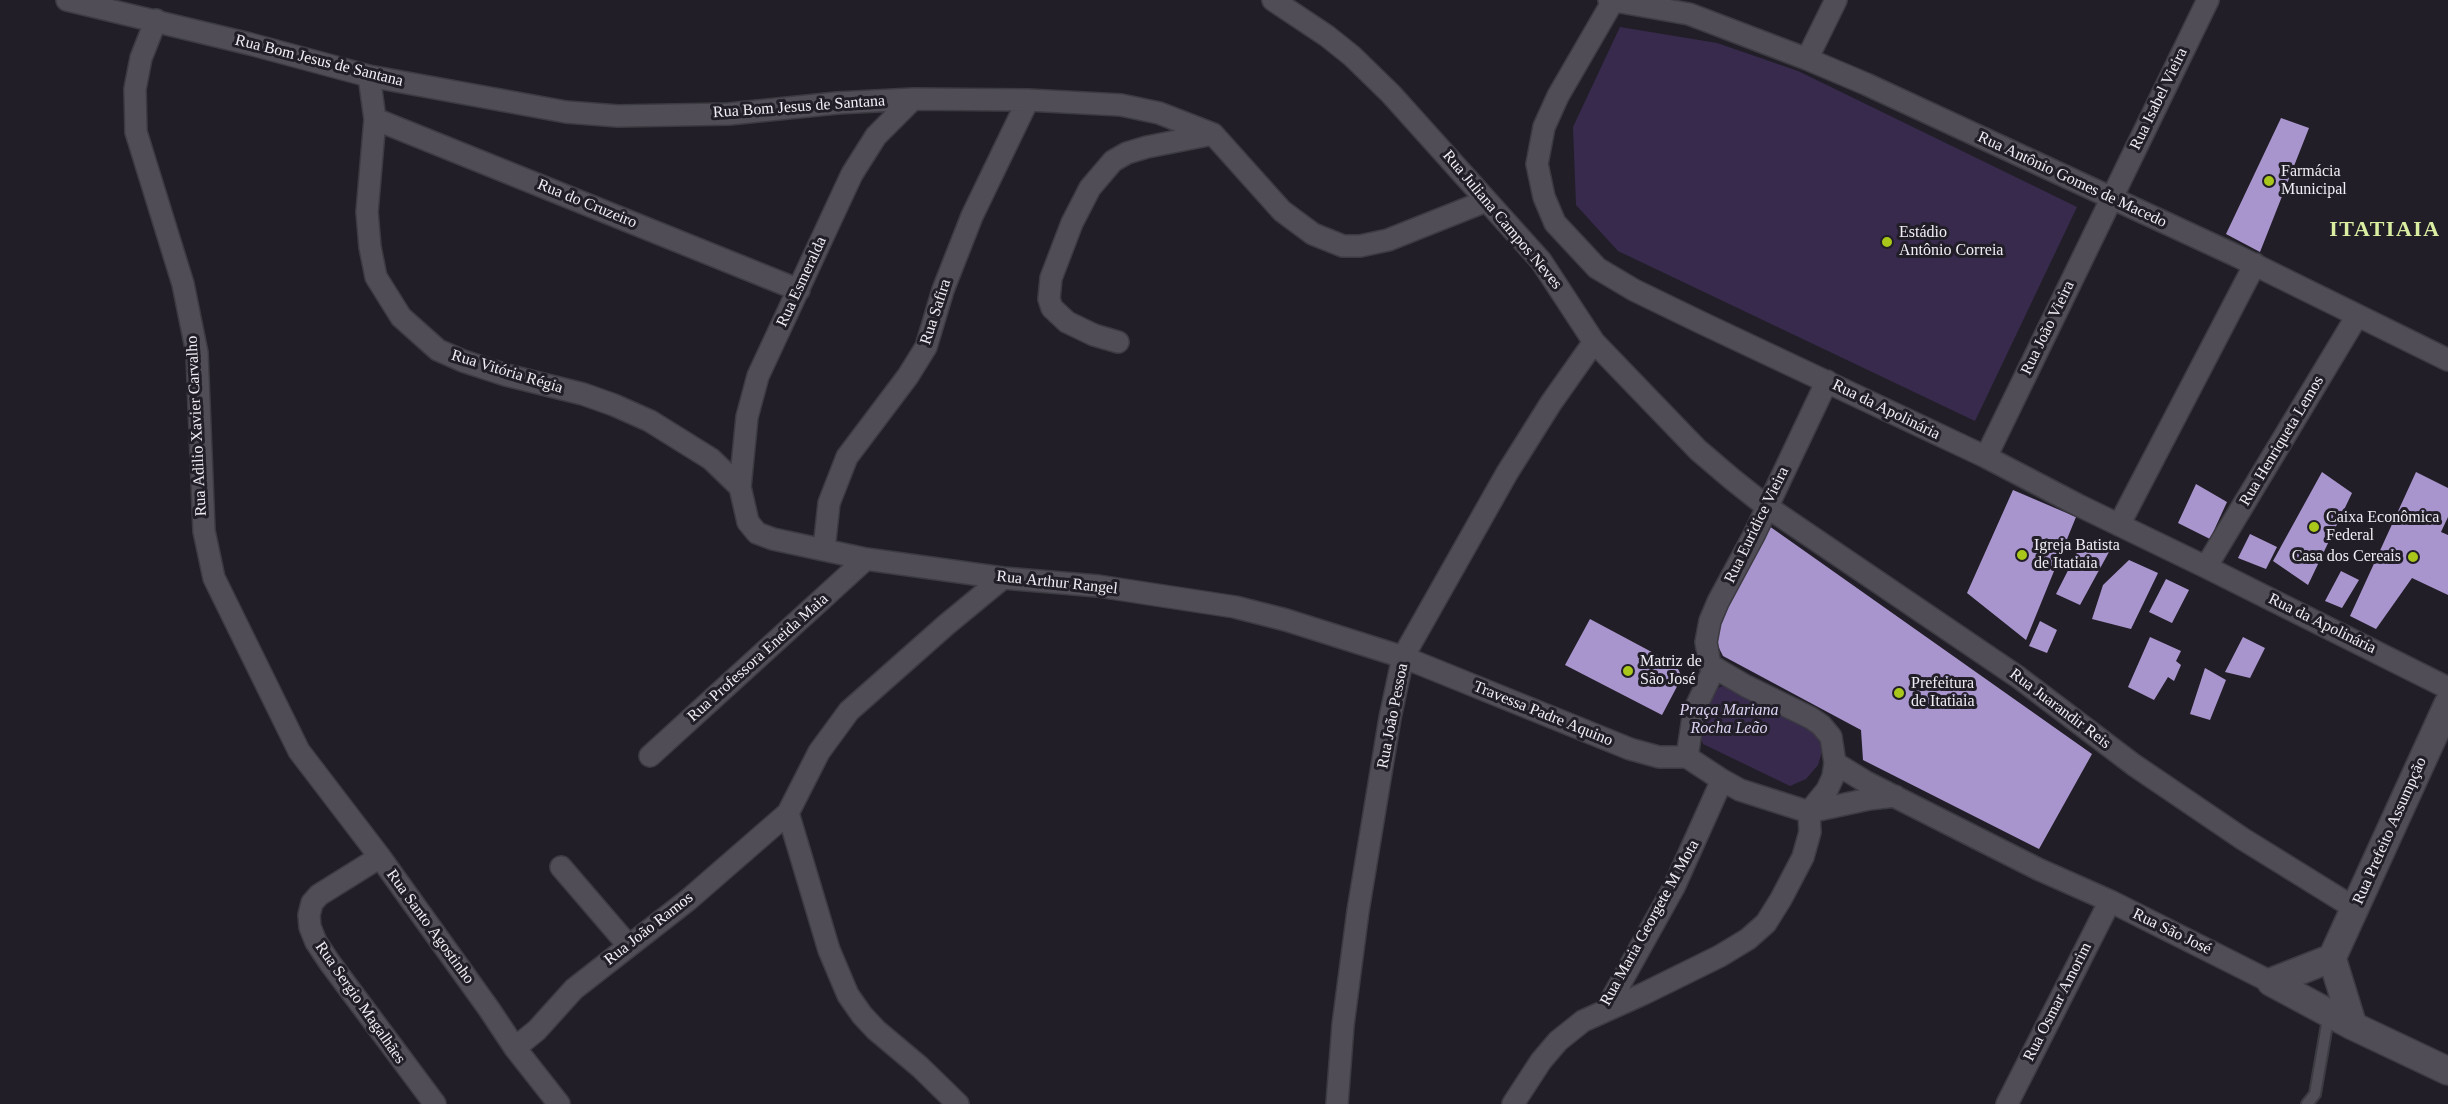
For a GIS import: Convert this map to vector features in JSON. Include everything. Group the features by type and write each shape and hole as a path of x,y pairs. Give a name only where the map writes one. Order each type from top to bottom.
{"street":[{"name":"Rua Bom Jesus de Santana","path":"67,0 156,20 369,76 566,112 618,116 729,114 837,103 913,99 1028,100 1121,105 1160,113 1213,134 1282,211 1313,234 1343,246 1360,246 1388,240 1486,201"},
{"name":"Rua Juliana Campos Neves","path":"1273,0 1327,36 1352,56 1422,127 1541,261 1568,298 1594,342 1698,450 1766,506"},
{"path":"1807,58 1836,0"},
{"name":"Rua Isabel Vieira","path":"2110,198 2208,0"},
{"name":"Rua Antônio Gomes de Macedo","path":"1611,1 1687,7 1807,58 2255,264 2448,360"},
{"name":"Rua da Apolinária","path":"1611,1 1563,85 1544,128 1537,164 1544,197 1555,223 1596,268 1634,290 1986,457 2448,688"},
{"name":"Rua Adilio Xavier Carvalho","path":"156,20 141,58 135,89 136,132 183,284 196,353 204,531 214,578 299,751"},
{"name":"Rua Vitória Régia","path":"369,76 375,119 367,212 374,267 376,277 387,298 401,317 418,335 438,350 463,361 506,375 583,394 650,421 711,459 740,487"},
{"name":"Rua Esmeralda","path":"740,487 747,417 758,376 852,174 876,136 913,99"},
{"name":"Rua Safira","path":"824,549 829,504 847,457 908,376 926,347 943,290 968,226 1028,100"},
{"name":"Rua do Cruzeiro","path":"375,119 798,290"},
{"path":"1118,342 1094,335 1067,322 1052,308 1048,289 1054,267 1072,223 1090,188 1113,161 1127,153 1213,134"},
{"name":"Rua João Vieira","path":"1986,457 2110,198"},
{"path":"2119,525 2255,264"},
{"name":"Rua Henriqueta Lemos","path":"2206,567 2357,316"},
{"name":"Rua João Pessoa","path":"1336,1104 1343,1025 1358,911 1390,718 1403,657 1507,474 1551,403 1594,342"},
{"name":"Rua Euridice Vieira","path":"1717,669 1710,665 1708,660 1706,642 1710,621 1827,381"},
{"name":"Rua Arthur Rangel","path":"740,487 748,522 757,533 773,539 867,560 1003,578 1098,586 1235,607 1286,620 1403,657"},
{"name":"Rua Juarandir Reis","path":"1766,506 2018,677 2152,777 2243,839 2356,909"},
{"name":"Rua Professora Eneida Maia","path":"650,756 867,560"},
{"name":"Rua João Ramos","path":"514,1048 537,1029 574,989 688,900 788,813 819,752 849,711 1003,578"},
{"name":"Travessa Padre Aquino","path":"1403,657 1630,749 1659,757 1687,757"},
{"path":"1606,1010 1720,956 1748,939 1766,922 1803,857 1810,832 1809,812 1827,790 1833,777 1835,763 1831,737 1821,725 1717,669 1712,673 1694,711 1687,757 1722,780 1757,796 1809,812 1869,799 1895,796"},
{"name":"Rua Prefeito Assumpção","path":"2332,958 2448,704"},
{"name":"Rua Santo Agostinho","path":"299,751 380,857 489,1009 514,1048 559,1104"},
{"name":"Rua São José","path":"1835,763 2038,869 2110,901 2353,1026 2448,1071"},
{"name":"Rua Maria Georgete M Mota","path":"1512,1104 1541,1061 1558,1041 1583,1021 1606,1010 1674,887 1722,780"},
{"path":"788,813 829,950 848,995 876,1030 920,1067 958,1104"},
{"name":"Rua Sergio Magalhães","path":"380,857 319,895 312,903 309,915 310,927 316,942 330,963 435,1104"},
{"path":"561,867 628,945"},
{"name":"Rua Osmar Amorim","path":"2007,1104 2110,901"},
{"path":"2271,982 2332,958 2353,1026"}],"lane":[{"path":"2307,1104 2315,1094 2329,1013"}],"green space":[{"path":"1620,27 1717,43 1798,71 2077,207 1975,421 1618,251 1576,205 1573,127"},
{"name":"Praça Mariana Rocha Leão","path":"1730,684 1818,730 1824,745 1818,765 1806,779 1790,786 1703,744 1696,725 1710,690"}],"building":[{"name":"Farmácia Municipal","path":"2281,118 2309,128 2260,252 2226,234"},
{"name":"Caixa Econômica Federal","path":"2322,472 2352,493 2308,585 2273,561"},
{"name":"Casa dos Cereais","path":"2416,472 2448,488 2448,517 2441,532 2448,535 2448,595 2412,578 2376,629 2350,616"},
{"path":"2196,484 2227,502 2210,539 2178,523"},
{"name":"Igreja Batista de Itatiaia","path":"2013,490 2076,517 2026,640 1967,593"},
{"name":"Prefeitura de Itatiaia","path":"1762,521 2092,754 2039,849 1863,760 1861,730 1723,656 1714,638"},
{"path":"2250,534 2277,547 2266,569 2238,558"},
{"path":"2083,541 2109,552 2080,605 2056,594"},
{"path":"2129,560 2158,573 2131,629 2092,619 2103,585"},
{"path":"2341,571 2359,580 2342,608 2325,601"},
{"path":"2166,579 2189,590 2172,623 2149,612"},
{"name":"Matriz de São José","path":"1590,619 1676,665 1682,677 1662,715 1565,665"},
{"path":"2040,621 2057,630 2047,653 2029,646"},
{"path":"2150,637 2181,651 2176,661 2181,665 2174,681 2168,677 2154,700 2128,687"},
{"path":"2243,637 2265,648 2250,678 2225,672"},
{"path":"2205,668 2226,680 2210,720 2190,714"}],"place":[{"name":"Farmácia Municipal","path":"2269,181"},
{"name":"Estádio Antônio Correia","path":"1887,242"},
{"name":"Caixa Econômica Federal","path":"2314,527"},
{"name":"Igreja Batista de Itatiaia","path":"2022,555"},
{"name":"Casa dos Cereais","path":"2413,557"},
{"name":"Matriz de São José","path":"1628,671"},
{"name":"Prefeitura de Itatiaia","path":"1899,693"}],"district":[{"name":"ITATIAIA","path":"2385,230"}]}
